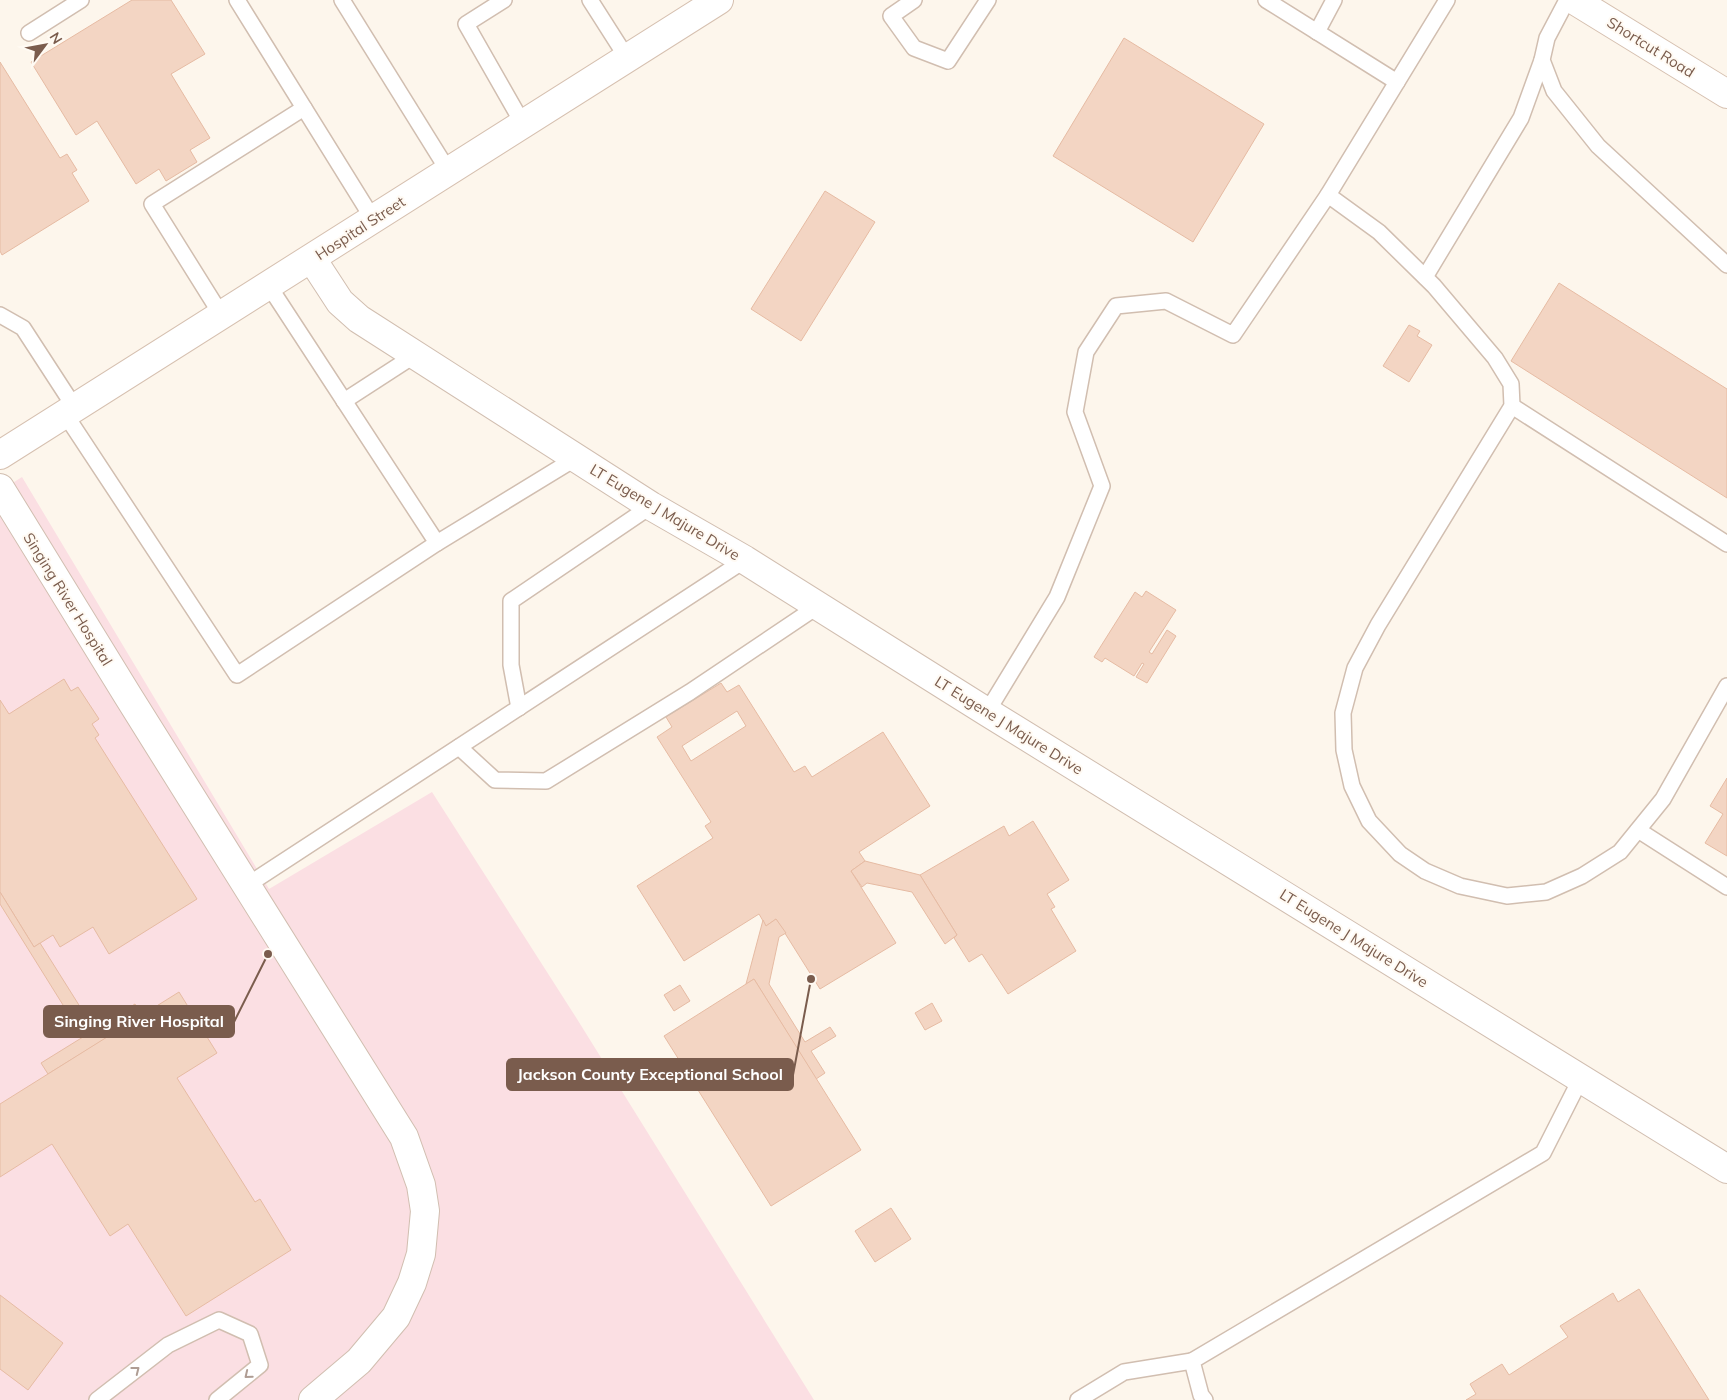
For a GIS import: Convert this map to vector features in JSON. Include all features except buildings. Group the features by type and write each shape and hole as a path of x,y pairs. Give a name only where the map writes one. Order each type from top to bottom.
{"street":[{"name":"Hospital Street","path":"0,455 719,0"},
{"name":"Shortcut Road","path":"1579,2 1727,94"},
{"name":"LT Eugene J Majure Drive","path":"312,259 340,302 359,319 651,506 745,560 987,712 1727,1169"},
{"name":"Singing River Hospital","path":"0,488 404,1137 421,1184 425,1212 421,1254 412,1282 396,1317 360,1361 313,1400"}],"lane":[{"path":"29,33 81,0"},
{"path":"237,0 373,219"},
{"path":"342,0 449,172"},
{"path":"504,0 466,24 523,124"},
{"path":"590,0 627,58"},
{"path":"914,0 891,16 914,48 948,61 988,0"},
{"path":"1266,0 1397,82"},
{"path":"1317,32 1334,0"},
{"path":"987,712 1058,597 1102,486 1075,412 1086,352 1116,306 1166,300 1233,335 1328,195 1447,0"},
{"path":"1425,277 1521,118 1542,60 1547,38 1579,2"},
{"path":"1542,60 1554,91 1598,146 1727,265"},
{"path":"222,316 152,204 304,108"},
{"path":"1328,195 1379,232 1425,277 1495,358 1511,384 1512,406 1378,625 1355,668 1343,712 1344,750 1352,786 1370,821 1400,854 1425,871 1460,886 1507,896 1546,892 1582,876 1620,852 1663,799 1727,686"},
{"path":"269,286 437,543"},
{"path":"0,315 23,328 70,411 237,675 437,543 576,458"},
{"path":"344,401 415,355"},
{"path":"1512,406 1727,544"},
{"path":"519,708 510,665 511,601 651,506"},
{"path":"246,886 745,560"},
{"path":"459,747 495,780 546,781 690,692 818,606"},
{"path":"1638,830 1727,886"},
{"path":"1078,1400 1124,1372 1192,1361 1543,1153 1581,1078"},
{"path":"97,1400 168,1345 219,1320 250,1334 260,1365 217,1400"},
{"path":"1192,1361 1205,1400"}],"shaded area":[{"path":"22,477 269,889 432,792 577,1019 814,1400 0,1400 0,491"}],"place":[{"name":"Singing River Hospital","path":"268,954"},
{"name":"Jackson County Exceptional School","path":"811,979"}]}
